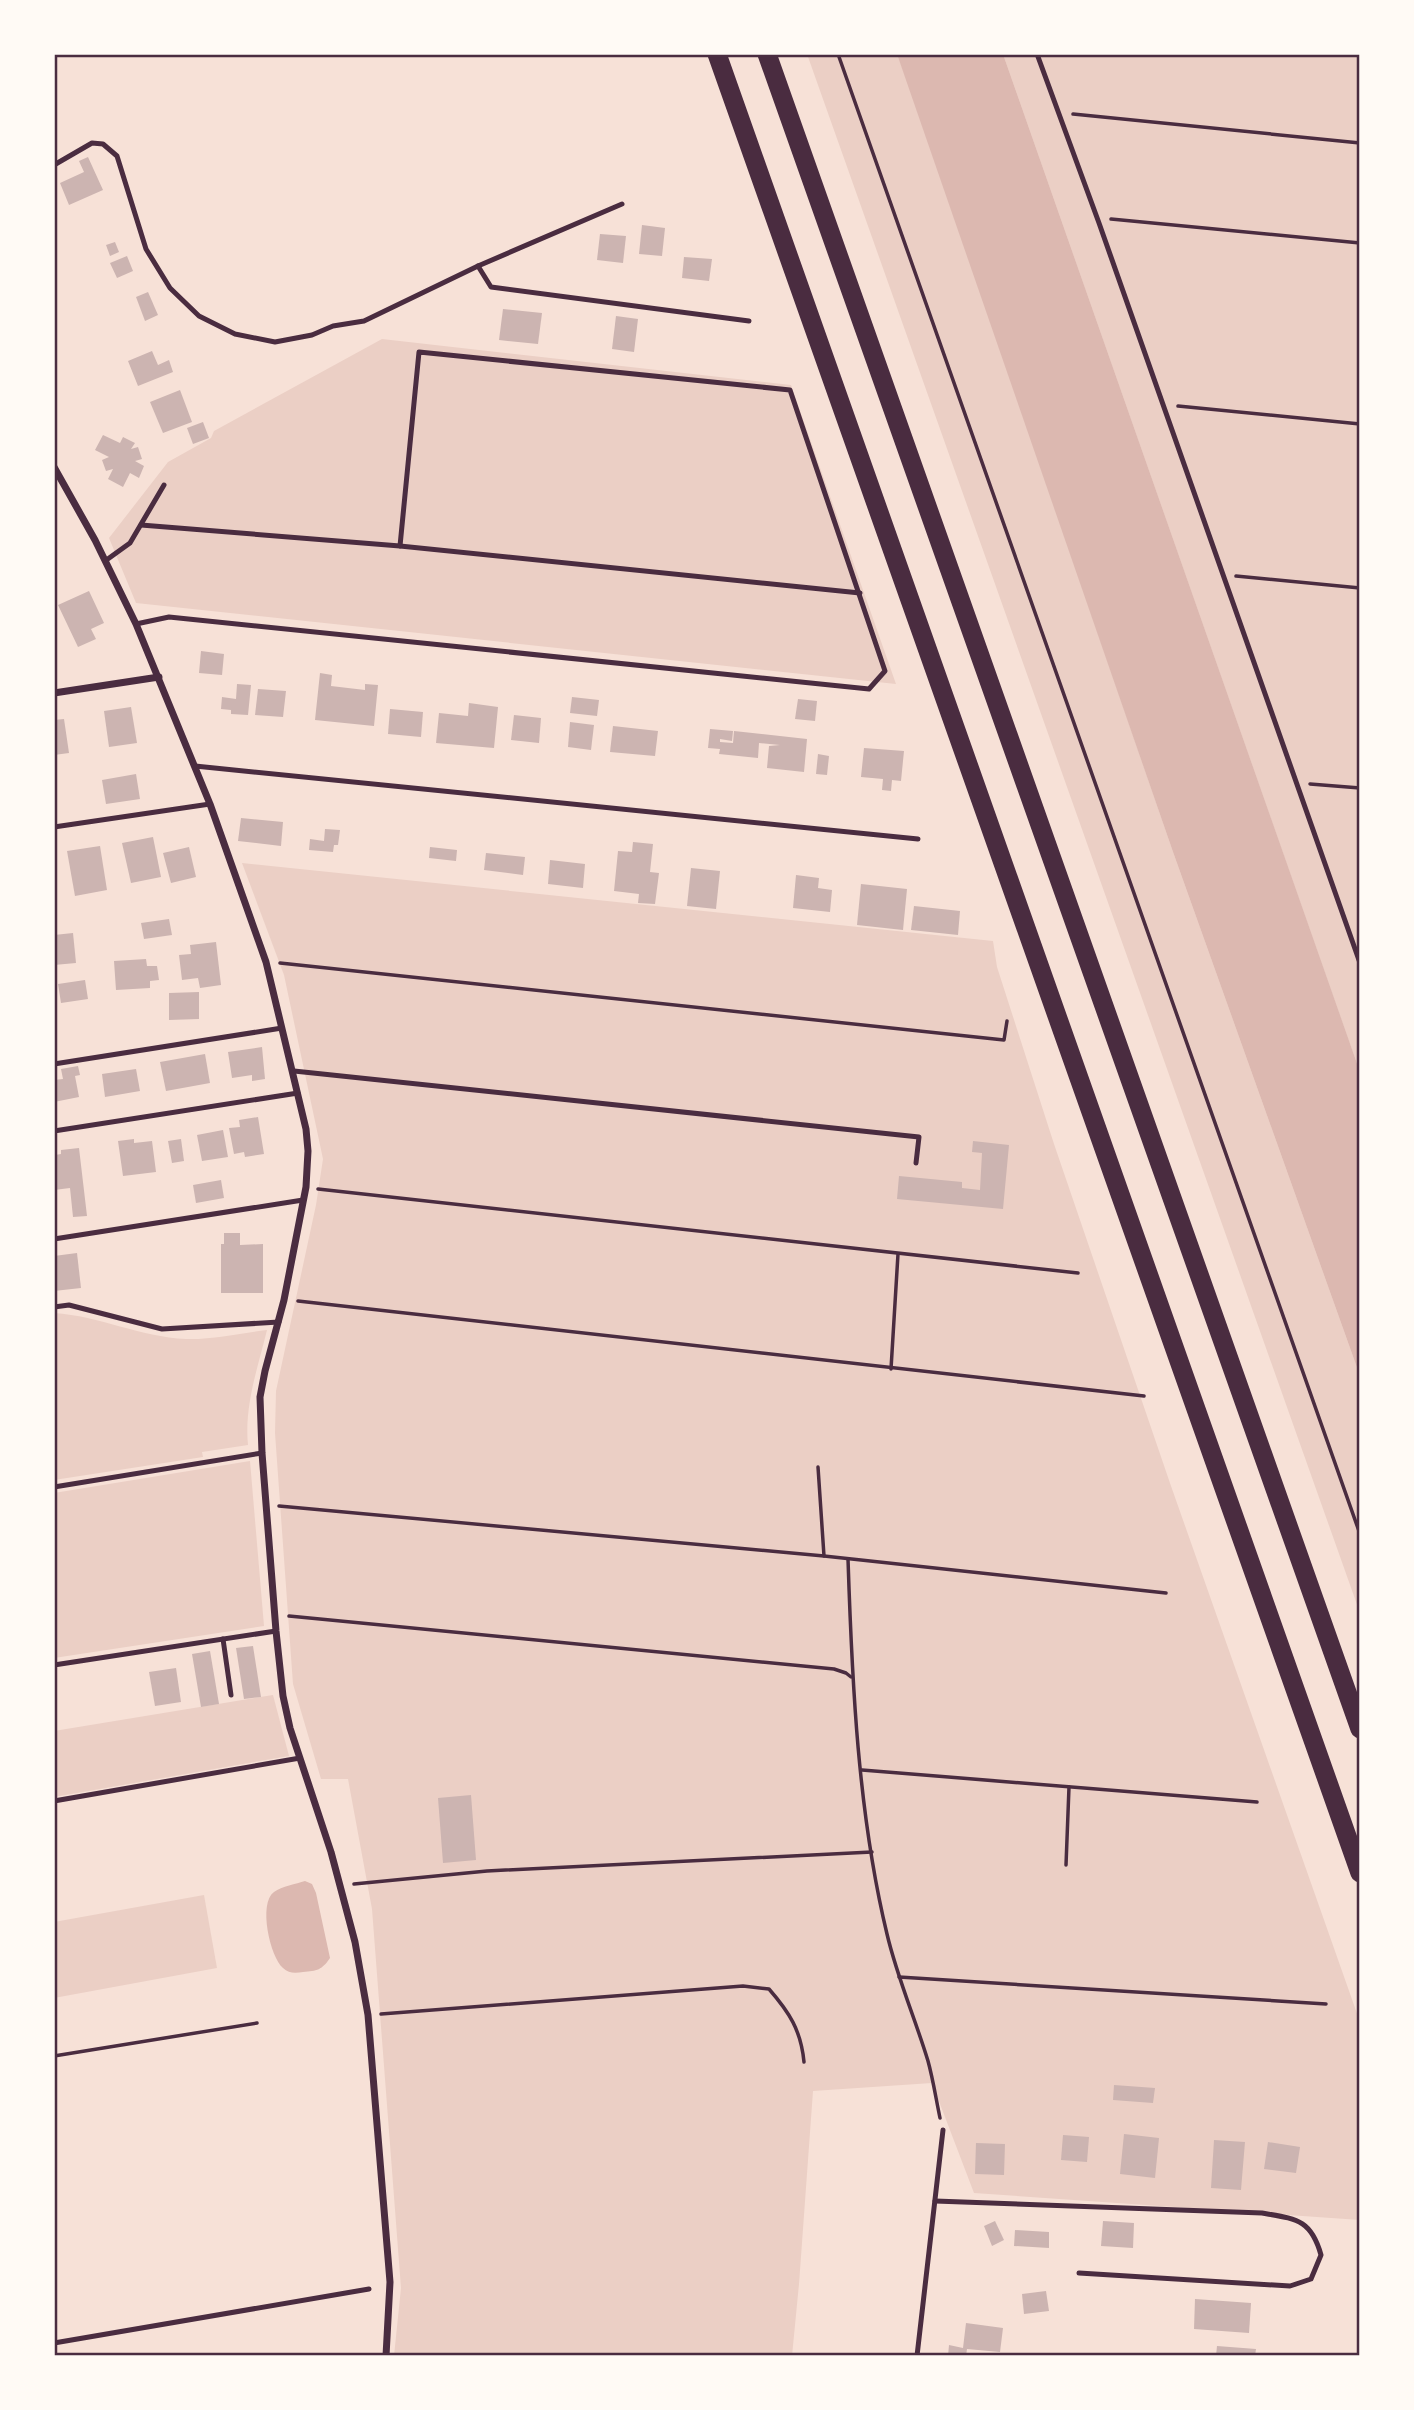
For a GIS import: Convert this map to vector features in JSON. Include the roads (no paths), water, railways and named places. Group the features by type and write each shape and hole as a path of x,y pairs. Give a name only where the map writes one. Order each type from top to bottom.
{"highway":[{"path":"717,54 1360,1873"},
{"path":"767,54 1360,1728"}],"street":[{"path":"54,467 105,561 135,624 210,804 265,962 298,1093 308,1151 306,1187 284,1300 260,1397 262,1452 283,1696 340,1885 355,1942 368,2015 390,2282 386,2356"},
{"path":"54,693 159,677"}],"lane":[{"path":"1037,54 1166,410 1360,963"},
{"path":"54,165 92,143 103,144 117,156 146,248 170,288 199,316 234,334 275,342 312,335 333,326 364,321 478,266 622,204"},
{"path":"478,266 491,286 749,321"},
{"path":"135,624 169,617 869,689 885,671 790,390 419,352 400,546"},
{"path":"105,561 130,543 164,485"},
{"path":"141,524 400,546 860,593"},
{"path":"195,766 918,839"},
{"path":"54,827 210,804"},
{"path":"54,1063 282,1028"},
{"path":"293,1071 919,1137 916,1163"},
{"path":"54,1131 298,1093"},
{"path":"54,1239 303,1200"},
{"path":"54,1307 69,1305 162,1329 279,1322"},
{"path":"54,1487 262,1452"},
{"path":"54,1665 276,1631"},
{"path":"223,1639 231,1695"},
{"path":"54,1801 300,1758"},
{"path":"917,2356 943,2130"},
{"path":"935,2201 1262,2213 1298,2219 1315,2235 1321,2255 1311,2279 1290,2286 1079,2273"},
{"path":"54,2343 369,2289"}]}
